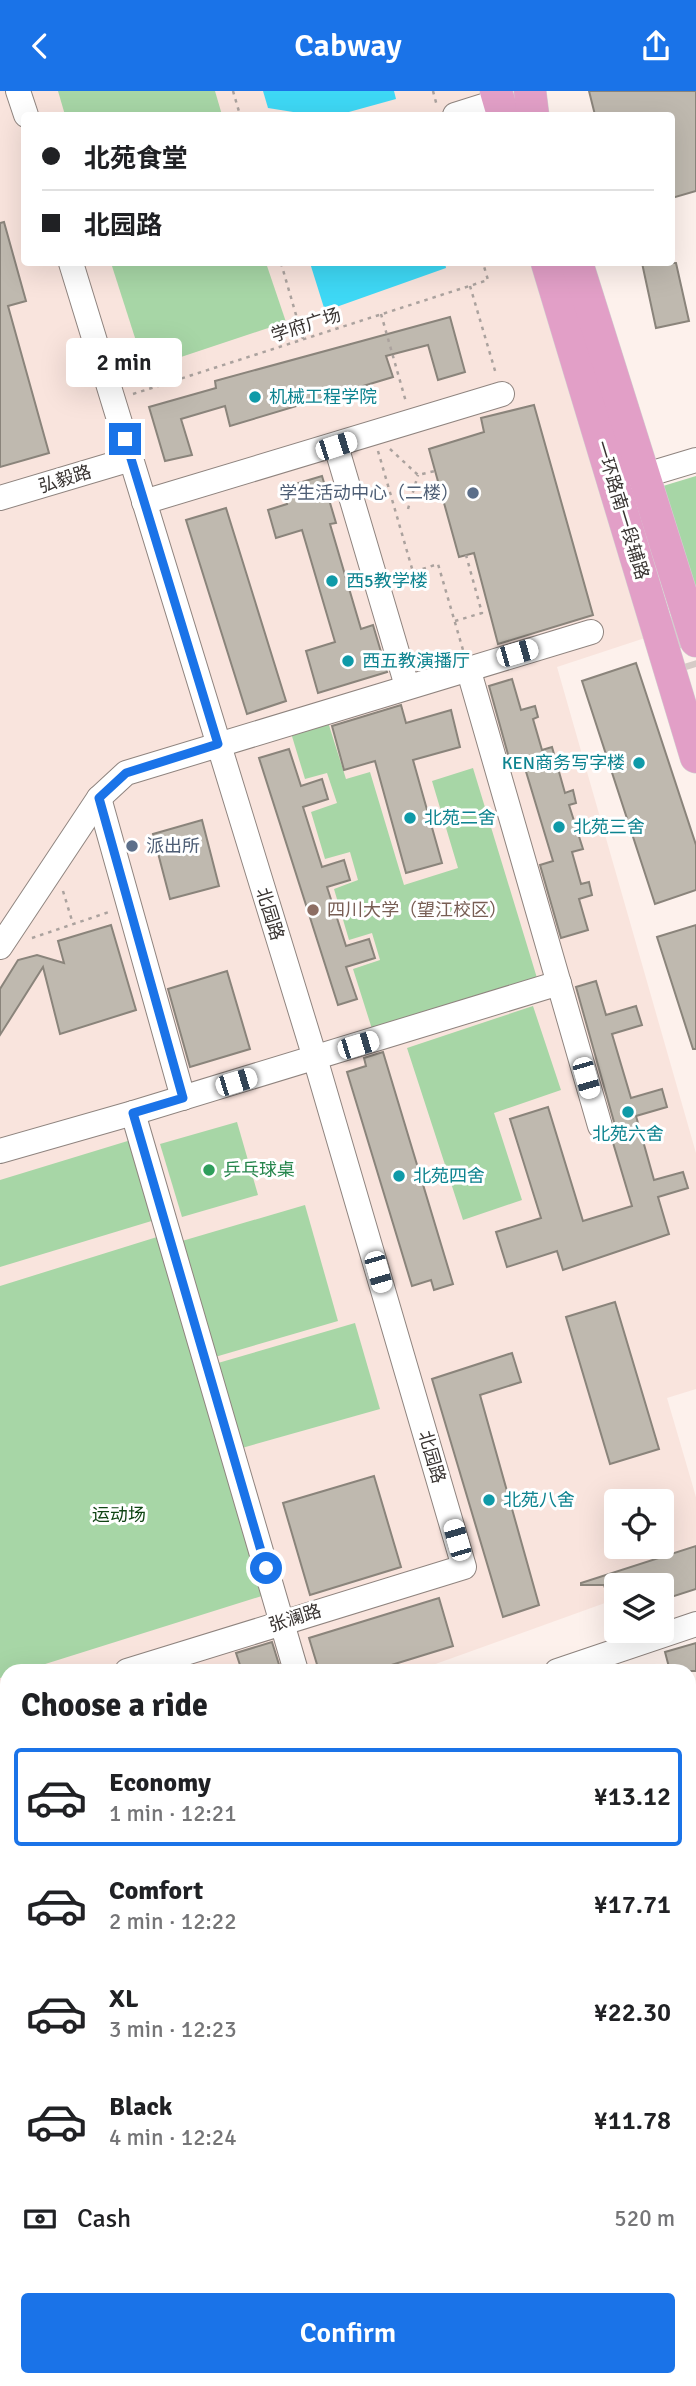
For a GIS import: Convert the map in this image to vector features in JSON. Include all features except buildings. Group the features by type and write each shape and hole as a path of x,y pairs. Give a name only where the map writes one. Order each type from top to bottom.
{"main road":[{"path":"530,91 533,112"},
{"name":"一环路南一段辅路","path":"548,266 628,480 696,641"},
{"name":"一环路南一段辅路","path":"578,266 696,757"}],"street":[{"path":"18,91 25,112"},
{"path":"446,111 500,102"},
{"name":"北园路","path":"72,266 315,1058 464,1567"},
{"path":"144,502 336,446 382,442 412,422 502,394"},
{"path":"336,446 407,686"},
{"name":"弘毅路","path":"0,498 131,459"},
{"path":"628,480 696,460"},
{"path":"0,947 99,798 126,773 591,632"},
{"path":"468,668 600,1126"},
{"path":"99,798 183,1098"},
{"path":"0,1151 559,983"},
{"path":"133,1113 294,1664"},
{"name":"张澜路","path":"149,1664 464,1567"},
{"path":"578,1664 696,1624"}],"path":[{"path":"233,91 239,112"},
{"path":"433,91 446,111"},
{"path":"282,266 303,339"},
{"path":"484,266 488,280 470,286 502,394"},
{"name":"学府广场","path":"113,400 470,286"},
{"path":"381,314 412,422"},
{"path":"382,442 418,475"},
{"path":"382,442 413,572 438,564 468,668"},
{"path":"418,475 435,471"},
{"path":"408,509 418,475"},
{"path":"455,621 482,613 466,555"},
{"path":"55,864 73,924"},
{"path":"24,941 129,906"}],"shaded area":[{"name":"四川大学（望江校区）","path":"0,91 490,91 496,112 21,112 21,266 540,266 645,638 557,667 696,1153 696,1389 667,1398 696,1497 696,1571 674,1579 674,1573 604,1573 604,1603 435,1664 0,1664"}],"green space":[{"path":"58,91 215,91 221,112 64,112"},
{"path":"112,266 267,266 286,322 145,369"},
{"path":"696,476 696,602 663,486"},
{"path":"328,722 346,779 370,772 404,885 458,868 432,781 473,768 537,978 372,1029 353,969 380,960 372,933 349,940 334,889 358,880 350,852 325,859 311,812 337,803 327,773 305,779 291,733"},
{"path":"533,1006 561,1090 494,1113 522,1200 463,1220 407,1048"},
{"name":"乒乓球桌","path":"237,1122 258,1195 182,1217 160,1144"},
{"path":"144,1136 168,1216 0,1267 0,1180"},
{"path":"305,1205 338,1321 215,1357 182,1241"},
{"name":"运动场","path":"157,1237 268,1594 45,1664 0,1664 0,1286"},
{"path":"355,1323 380,1409 242,1448 218,1363"}],"water":[{"path":"263,91 394,91 396,99 349,112 293,112 268,108"},
{"path":"311,266 446,266 446,268 325,311"}],"tunnel":[{"path":"680,615 696,667"}],"place":[{"name":"机械工程学院","path":"255,397"},
{"name":"学生活动中心（二楼）","path":"473,493"},
{"name":"西5教学楼","path":"332,581"},
{"name":"西五教演播厅","path":"348,661"},
{"name":"KEN商务写字楼","path":"639,763"},
{"name":"北苑二舍","path":"410,818"},
{"name":"北苑三舍","path":"559,827"},
{"name":"派出所","path":"132,846"},
{"name":"四川大学（望江校区）","path":"313,910"},
{"name":"北苑六舍","path":"628,1112"},
{"name":"乒乓球桌","path":"209,1170"},
{"name":"北苑四舍","path":"399,1176"},
{"name":"北苑八舍","path":"489,1500"}],"route":[{"path":"125,439 218,744 126,773 99,798 183,1098 133,1113 266,1568"}]}
